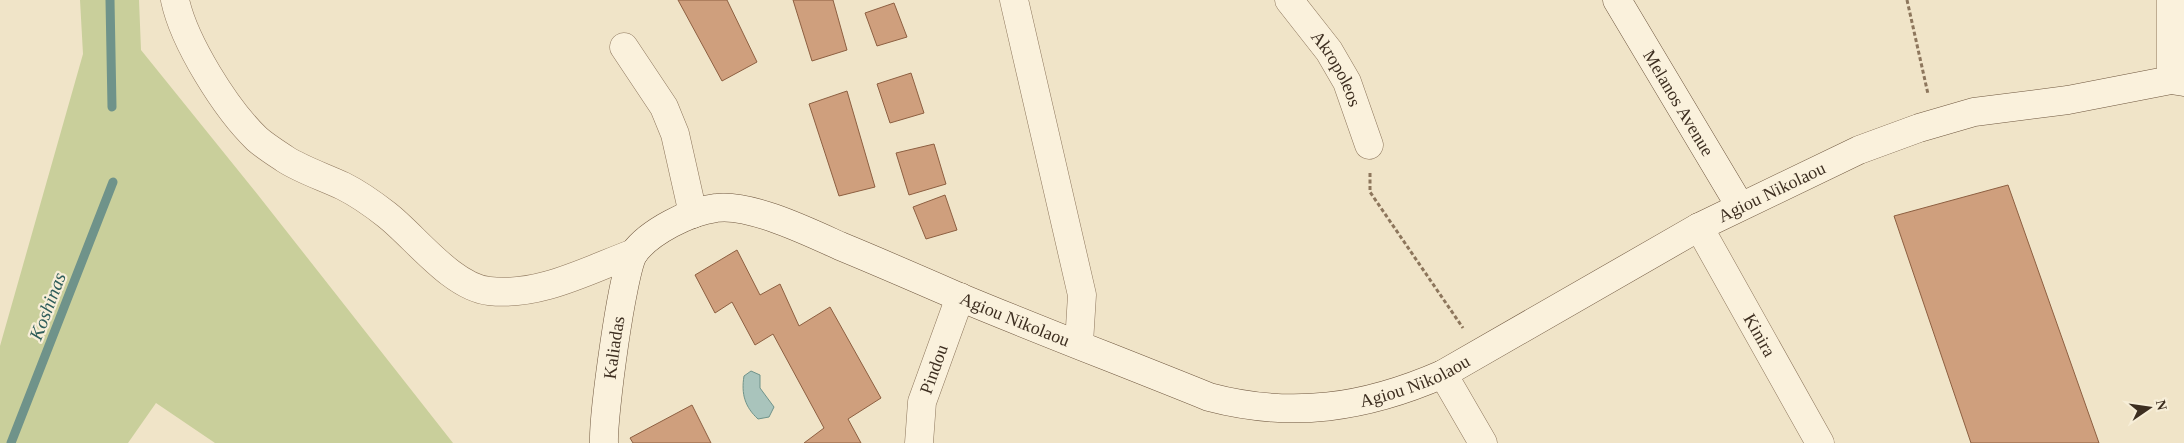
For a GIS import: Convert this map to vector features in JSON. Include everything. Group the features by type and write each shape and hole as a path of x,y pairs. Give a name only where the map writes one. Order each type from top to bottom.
{"street":[{"path":"175,0 179,20 205,67 231,109 258,139 286,160 370,202 406,230 448,272 468,284 487,291 512,292 541,288 634,254"},
{"path":"1014,0 1082,295 1079,344"},
{"name":"Akropoleos","path":"1289,0 1329,51 1347,82 1369,145"},
{"name":"Melanos Avenue","path":"1618,0 1740,206"},
{"path":"2172,0 2178,81"},
{"path":"624,47 664,107 675,134 692,214"},
{"name":"Agiou Nikolaou","path":"634,254 653,235 692,214 717,207 750,212 783,222 960,297 1209,397 1256,407 1319,408 1363,402 1402,391 1442,374 1699,227 1859,150 1935,123 1974,112 2068,100 2178,81"},
{"name":"Kinira","path":"1699,227 1820,443"},
{"name":"Kaliadas","path":"604,443 605,408 626,277 634,254"},
{"name":"Pindou","path":"919,443 922,402 960,297"},
{"path":"1442,374 1483,443"}],"path":[{"path":"1907,0 1935,123"},
{"path":"1369,145 1370,192 1480,353"}],"green space":[{"path":"80,0 139,0 141,50 453,443 215,443 156,403 128,443 0,443 0,346 83,54"}],"water":[{"path":"751,371 760,375 760,388 774,407 769,417 758,419 750,410 745,400 743,389 744,376"}],"building":[{"path":"678,0 727,0 757,62 722,81"},
{"path":"793,0 833,0 847,50 812,61"},
{"path":"894,3 907,37 877,46 865,13"},
{"path":"911,73 924,113 890,123 877,84"},
{"path":"847,91 875,187 839,196 809,104"},
{"path":"934,144 946,184 909,195 896,153"},
{"path":"2008,185 2099,443 1971,443 1894,216"},
{"path":"945,195 957,230 926,239 913,207"},
{"path":"737,250 760,295 780,284 799,326 830,307 881,398 848,419 861,443 804,443 824,428 773,334 755,345 732,302 715,313 695,275"},
{"path":"692,405 711,443 633,443 630,438"}],"waterway":[{"name":"Koshinas","path":"110,0 112,107"},
{"name":"Koshinas","path":"11,443 113,182"}]}
